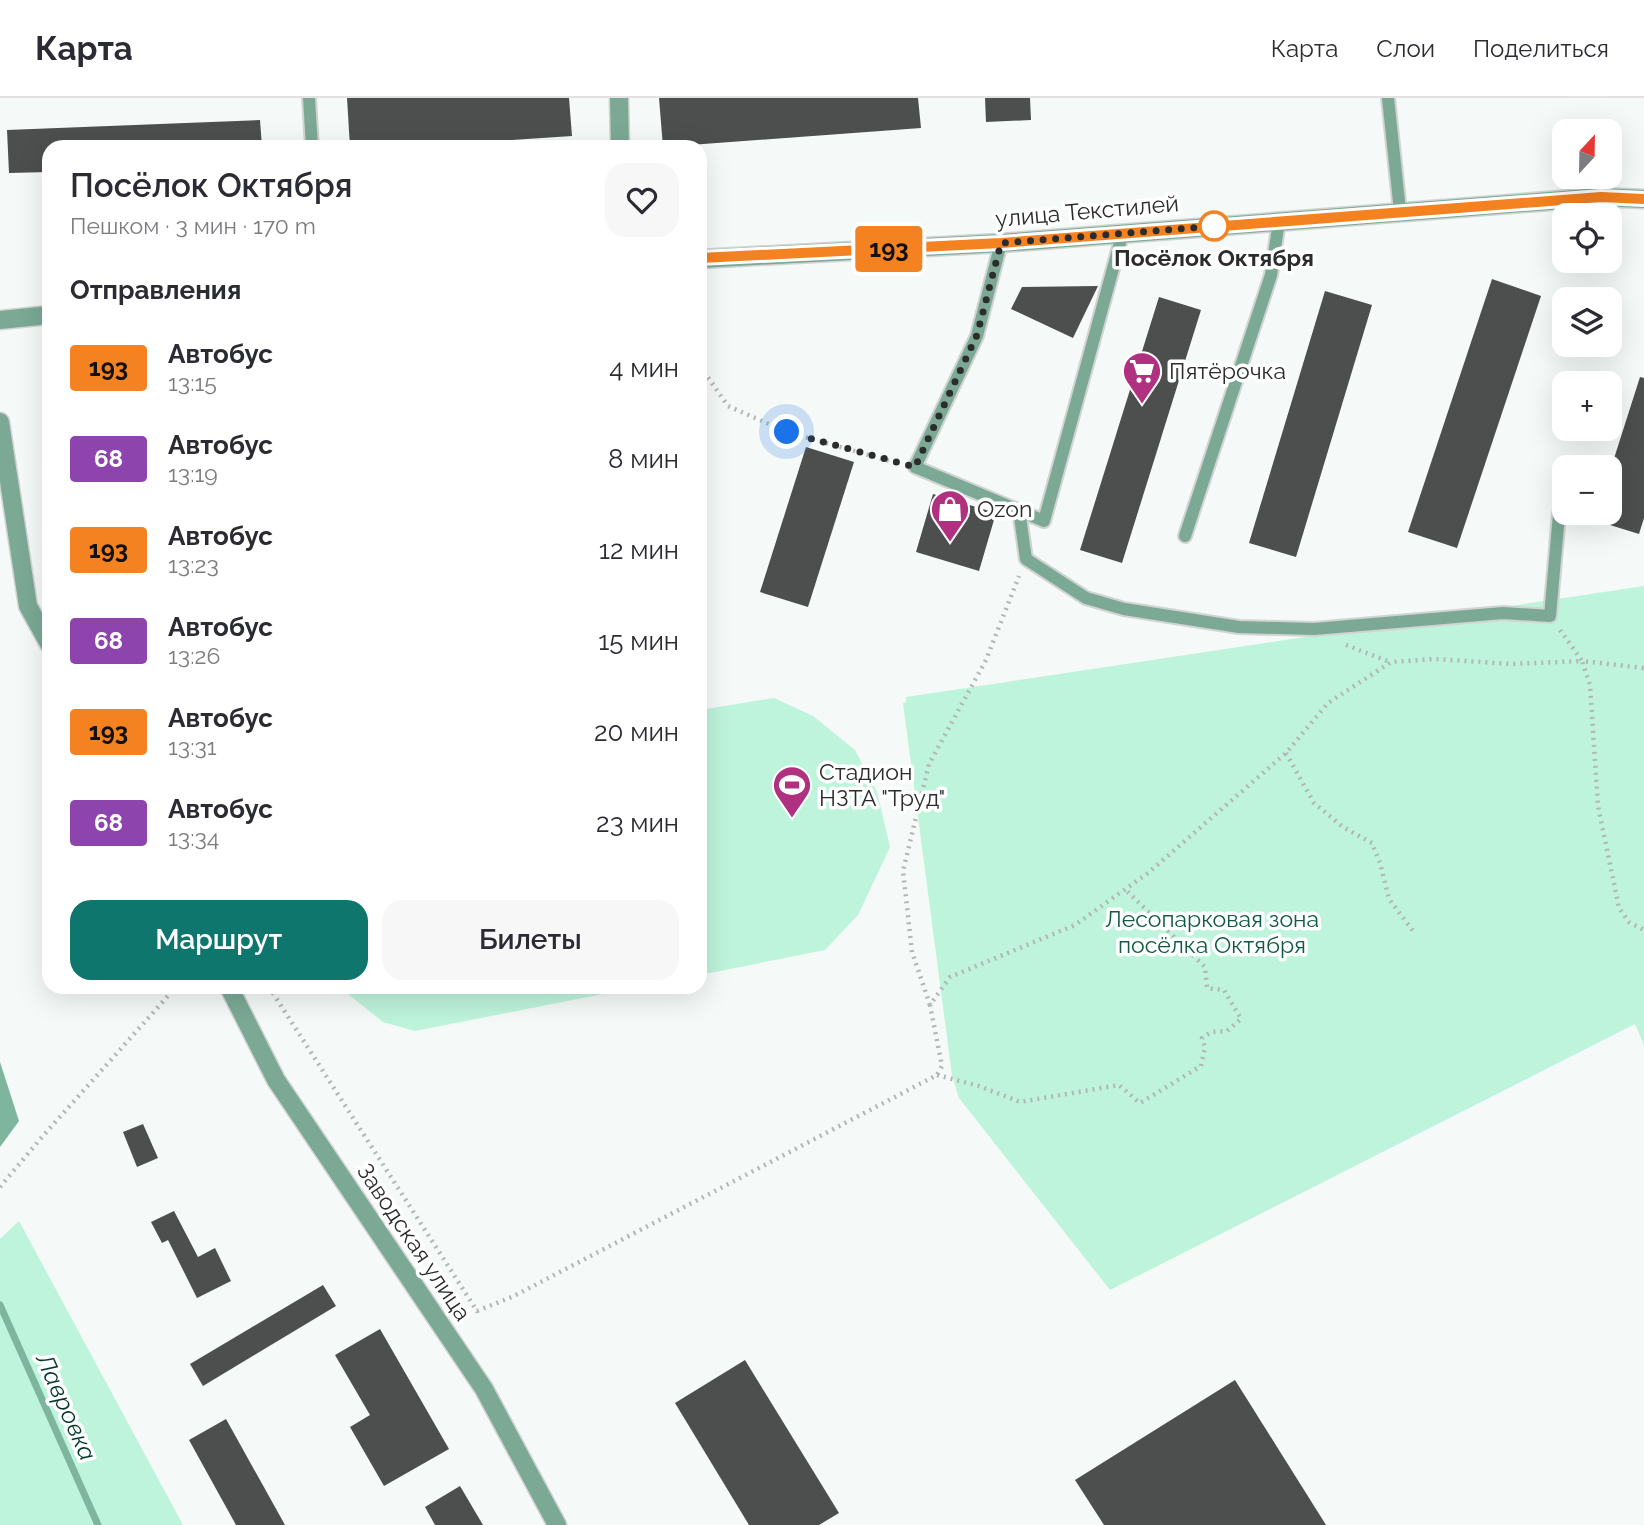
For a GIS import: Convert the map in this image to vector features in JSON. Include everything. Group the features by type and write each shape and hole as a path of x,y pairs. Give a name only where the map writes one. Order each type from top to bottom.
{"street":[{"path":"619,98 620,140"},
{"name":"улица Текстилей","path":"707,258 1001,243 1601,197 1644,199"},
{"path":"0,320 42,317"},
{"path":"0,422 28,606 42,631"},
{"name":"Заводская улица","path":"233,994 276,1080 484,1389 557,1525"}],"lane":[{"path":"309,98 312,140"},
{"path":"1388,98 1400,211"},
{"path":"1185,536 1270,275 1279,222"},
{"path":"1001,243 977,335 915,467 1044,521 1122,232"},
{"path":"1019,510 1026,559 1086,598 1124,609 1239,627 1314,629 1503,613 1550,616 1558,525"}],"path":[{"path":"707,376 728,406 787,432 915,467"},
{"path":"273,994 477,1311 514,1296 937,1076 942,1066 930,1005 912,952 903,871 929,764 986,660 1026,559"},
{"path":"1550,616 1582,661 1590,685 1598,806 1619,908 1629,922 1644,930"},
{"path":"930,1005 950,977 1075,925 1125,889 1210,821 1286,753 1328,703 1391,662 1435,659 1511,663 1582,661 1644,668"},
{"path":"1286,753 1314,803 1343,827 1372,843 1389,899 1413,931"},
{"path":"937,1076 979,1086 1020,1102 1119,1085 1140,1103 1201,1066 1205,1048 1202,1038 1211,1032 1227,1031 1241,1019 1224,990 1207,988 1205,967 1125,889"},
{"path":"0,1188 42,1136 170,994"}],"green space":[{"name":"Лесопарковая зона посёлка Октября","path":"1644,586 1644,1045 1635,1024 1110,1290 959,1098 952,1075 903,703 906,702 906,697"},
{"name":"Стадион НЗТА \"Труд\"","path":"774,698 813,716 855,750 877,792 890,847 858,915 825,950 707,974 707,709"},
{"path":"348,994 603,994 415,1031 383,1022"},
{"path":"19,1221 183,1525 0,1525 0,1239"}],"shaded area":[{"path":"0,1062 19,1121 0,1147"}],"building":[{"path":"347,98 569,98 572,136 511,140 350,140"},
{"path":"659,98 918,98 921,128 707,144 707,140 662,140"},
{"path":"985,98 1030,98 1031,120 986,122"},
{"path":"260,120 261,140 42,140 42,172 9,173 7,130"},
{"path":"1492,279 1541,296 1457,548 1408,532"},
{"path":"1098,286 1073,338 1011,309 1022,287"},
{"path":"1325,291 1372,305 1296,557 1249,543"},
{"path":"1159,297 1201,310 1122,563 1080,550"},
{"path":"1640,377 1644,378 1644,518 1639,534 1610,525 1622,525 1622,455 1615,455 1620,441 1622,441"},
{"path":"806,447 854,462 808,607 760,592"},
{"path":"933,494 996,513 979,571 916,552"},
{"path":"143,1124 158,1158 137,1167 123,1132"},
{"path":"174,1211 198,1257 215,1248 231,1281 197,1298 168,1240 162,1243 151,1222"},
{"path":"323,1285 336,1306 203,1386 190,1364"},
{"path":"380,1329 449,1449 384,1486 350,1427 370,1415 335,1355"},
{"path":"745,1360 839,1513 819,1525 749,1525 675,1403"},
{"path":"1235,1380 1326,1525 1104,1525 1075,1480"},
{"path":"226,1419 285,1525 236,1525 189,1440"},
{"path":"460,1486 483,1525 435,1525 425,1507"}],"waterway":[{"name":"Лавровка","path":"0,1305 98,1525"}],"bus line":[{"name":"193","path":"707,258 1001,243 1601,197 1644,199"}],"place":[{"name":"Посёлок Октября","path":"1214,226"},
{"name":"Пятёрочка","path":"1142,405"},
{"name":"Ozon","path":"950,543"},
{"name":"Стадион НЗТА \"Труд\"","path":"792,819"}],"route":[{"path":"787,432 915,467 977,335 1001,243 1227,225 1214,226"}]}
